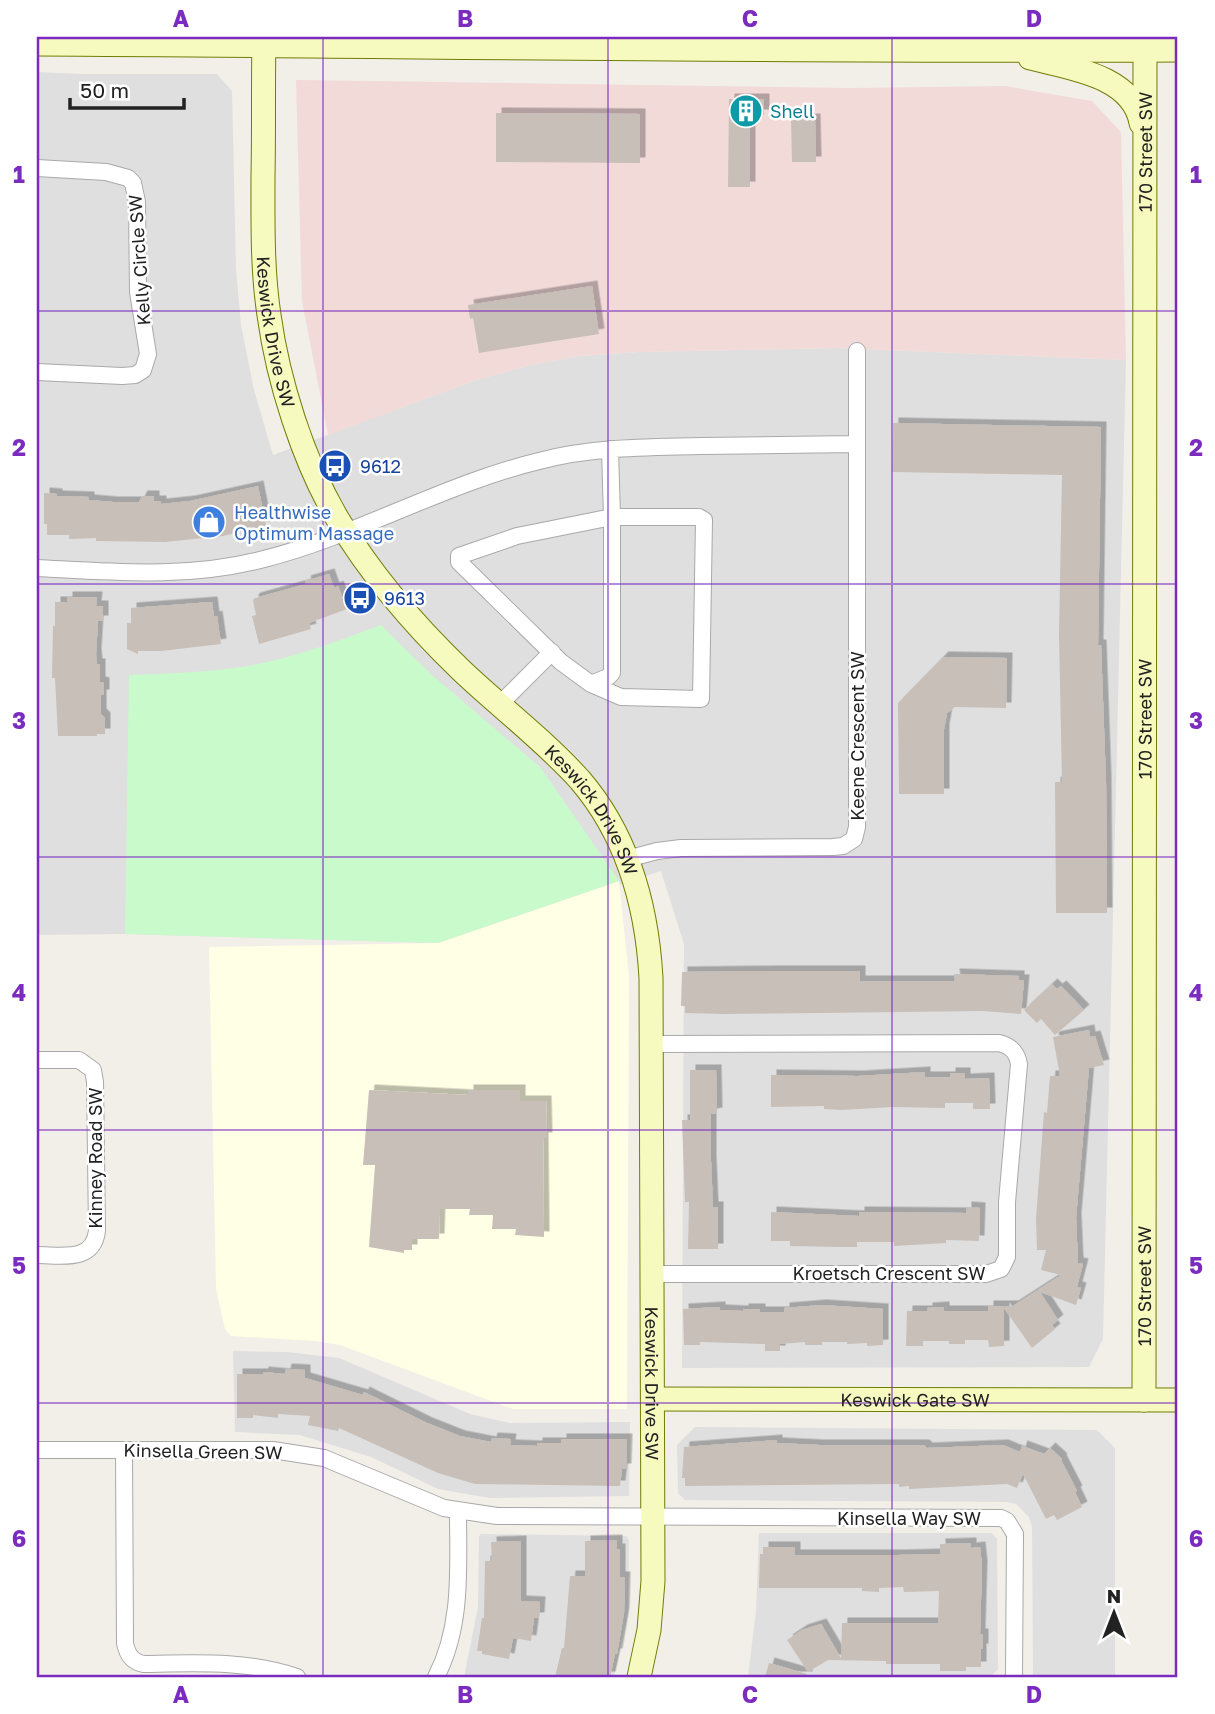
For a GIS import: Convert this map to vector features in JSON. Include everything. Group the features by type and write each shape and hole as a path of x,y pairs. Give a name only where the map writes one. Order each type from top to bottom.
{"main road":[{"path":"814,50 833,37"},
{"path":"37,44 264,41 814,50 1000,49 1147,41 1178,50"},
{"name":"Keswick Drive SW","path":"264,41 264,257 269,318 279,367 298,430 321,487 372,570 422,632 582,782 627,859 641,901 650,953 653,1516 652,1607 639,1677"},
{"name":"170 Street SW","path":"1144,1400 1144,136 1147,41"},
{"path":"1000,49 1094,76 1126,93 1137,107 1144,136"},
{"name":"Keswick Gate SW","path":"653,1399 1178,1400"}],"street":[{"name":"Kelly Circle SW","path":"37,168 106,172 128,178 133,183 137,202 138,292 148,354 143,370 135,375 37,372"},
{"name":"Keene Crescent SW","path":"627,859 670,848 833,847 843,846 854,839 857,827 857,351"},
{"path":"37,568 140,574 234,566 291,552 517,466 567,454 610,449 856,444"},
{"path":"592,684 612,673 610,449"},
{"path":"612,517 699,517 704,520 701,699 621,697 592,684 561,662 459,562 459,556 517,536 612,517"},
{"path":"500,704 552,652"},
{"name":"Kroetsch Crescent SW","path":"651,1044 999,1043 1016,1052 1019,1064 1008,1193 1007,1257 1001,1269 986,1274 652,1274"},
{"name":"Kinney Road SW","path":"37,1060 79,1060 93,1070 96,1082 97,1231 92,1248 84,1253 37,1255"},
{"name":"Kinsella Green SW","path":"37,1450 273,1450 304,1453 343,1465 429,1503 458,1510 497,1516 653,1516"},
{"path":"124,1450 125,1643 131,1658 144,1664 259,1666 297,1677"},
{"path":"436,1677 446,1654 455,1618 458,1590 458,1510"},
{"name":"Kinsella Way SW","path":"653,1516 1001,1518 1015,1534 1014,1677"}],"shaded area":[{"path":"37,72 217,74 232,91 236,269 241,325 254,390 273,455 473,381 530,365 579,356 638,352 837,348 1126,360 1103,1339 1089,1367 682,1368 684,944 661,871 438,943 125,934 37,935"},
{"path":"296,80 851,88 1005,86 1092,101 1121,132 1126,360 837,348 638,352 579,356 530,365 473,381 328,435 302,301"},
{"path":"619,881 629,977 627,1409 513,1409 340,1345 231,1336 225,1329 216,1289 209,947 438,943"},
{"path":"233,1351 287,1352 339,1358 470,1414 510,1423 630,1422 629,1496 490,1498 438,1489 371,1457 300,1435 235,1432"},
{"path":"695,1427 1097,1430 1115,1448 1115,1677 1033,1677 1032,1527 1029,1517 1016,1504 685,1500 678,1493 677,1445"},
{"path":"759,1533 992,1533 997,1539 998,1669 992,1675 748,1677 756,1610"},
{"path":"481,1534 626,1536 629,1540 628,1613 614,1677 464,1677 478,1607"}],"green space":[{"path":"381,625 432,675 541,768 619,881 438,943 125,934 129,675 260,664"}],"building":[{"path":"729,99 764,99 764,115 750,115 750,187 728,187"},
{"path":"496,113 640,114 640,163 496,162"},
{"name":"Shell","path":"815,119 816,162 792,162 791,120"},
{"path":"592,286 599,334 479,353 468,305"},
{"path":"893,423 1101,427 1098,645 1101,645 1106,782 1107,913 1056,913 1055,782 1062,782 1059,635 1062,475 892,472"},
{"path":"258,486 266,526 223,536 165,542 96,541 96,538 69,539 69,535 47,535 47,524 44,524 44,493 113,502 139,502 142,496 154,496 154,501 161,501 161,504 190,501"},
{"path":"329,574 334,588 338,586 347,609 309,623 311,629 259,644 252,616 256,615 253,600 255,598 306,584 305,581"},
{"path":"67,597 97,597 96,606 103,606 103,621 98,621 96,654 97,664 100,664 100,682 104,683 101,714 105,718 105,734 97,736 58,736 55,678 52,678 53,626 55,602 67,602"},
{"path":"212,602 221,644 138,651 138,654 127,649 127,623 131,623 131,608"},
{"path":"943,657 1007,658 1006,708 955,707 947,713 944,729 944,794 899,794 898,703"},
{"path":"860,971 860,981 955,981 954,974 1019,976 1019,980 1024,980 1021,1014 983,1011 725,1014 685,1013 685,1006 681,1006 682,972"},
{"path":"1052,984 1057,989 1061,986 1084,1010 1055,1035 1041,1019 1037,1023 1024,1010"},
{"path":"1089,1030 1090,1037 1095,1036 1104,1065 1089,1068 1076,1218 1078,1263 1083,1264 1076,1305 1040,1292 1058,1320 1052,1325 1055,1329 1032,1348 1004,1308 1004,1346 989,1347 988,1340 965,1340 965,1344 923,1341 923,1346 906,1346 907,1311 927,1311 927,1308 944,1307 944,1311 988,1311 988,1306 1013,1306 1061,1275 1041,1270 1046,1250 1037,1250 1036,1219 1044,1112 1047,1113 1050,1076 1060,1076 1053,1037"},
{"path":"690,1070 716,1070 717,1113 711,1114 711,1161 713,1207 718,1207 718,1249 688,1249 689,1202 685,1202 682,1120 690,1120"},
{"path":"925,1072 925,1077 950,1077 950,1073 965,1073 965,1079 989,1078 990,1109 973,1109 973,1103 945,1103 945,1108 842,1110 824,1109 824,1106 771,1107 771,1075 858,1076"},
{"path":"369,1090 468,1095 468,1090 520,1090 520,1101 546,1101 547,1138 543,1138 544,1237 515,1235 516,1229 492,1229 493,1215 469,1215 470,1209 440,1209 439,1239 412,1239 412,1250 404,1250 404,1253 369,1247 375,1165 363,1165"},
{"path":"966,1207 980,1208 979,1241 946,1240 946,1243 894,1246 894,1242 857,1242 857,1247 840,1247 790,1246 790,1241 771,1241 771,1212 859,1216 859,1212 966,1213"},
{"path":"821,1305 883,1309 883,1345 822,1342 822,1345 805,1345 805,1342 780,1344 780,1351 765,1351 765,1344 700,1342 700,1345 684,1345 683,1309 720,1307 720,1310 760,1309 760,1312 784,1312 784,1308"},
{"path":"286,1369 305,1370 305,1378 363,1395 364,1392 460,1436 491,1442 492,1438 511,1439 510,1445 537,1446 537,1443 561,1443 561,1439 627,1439 626,1469 622,1469 620,1486 475,1484 438,1473 339,1428 338,1431 308,1425 310,1416 278,1414 278,1418 253,1415 253,1418 237,1418 237,1374 285,1374"},
{"path":"777,1440 777,1443 924,1445 927,1448 1003,1445 1020,1452 1022,1446 1044,1454 1050,1448 1062,1459 1082,1507 1057,1520 1054,1515 1046,1519 1023,1474 1017,1488 1007,1484 909,1489 909,1486 899,1487 899,1484 685,1486 685,1478 682,1478 684,1447"},
{"path":"617,1540 617,1549 620,1549 620,1577 625,1577 624,1613 610,1677 555,1677 564,1648 570,1576 585,1576 585,1541"},
{"path":"521,1541 521,1601 540,1602 539,1618 534,1618 531,1641 513,1638 509,1659 482,1654 482,1651 477,1651 484,1618 485,1561 492,1561 491,1542"},
{"path":"971,1543 971,1548 980,1547 980,1634 983,1634 983,1649 981,1667 966,1667 966,1671 940,1671 940,1664 828,1660 808,1672 787,1640 802,1630 821,1624 841,1658 842,1623 938,1623 939,1591 904,1592 903,1587 879,1588 879,1592 862,1591 862,1588 759,1588 760,1554 763,1554 763,1547 795,1547 795,1555 898,1555 940,1554 940,1544"},
{"path":"769,1663 807,1674 807,1677 765,1677"}],"place":[{"name":"Shell","path":"746,111"},
{"name":"9612","path":"335,466"},
{"name":"Healthwise Optimum Massage","path":"209,522"},
{"name":"9613","path":"360,598"}]}
